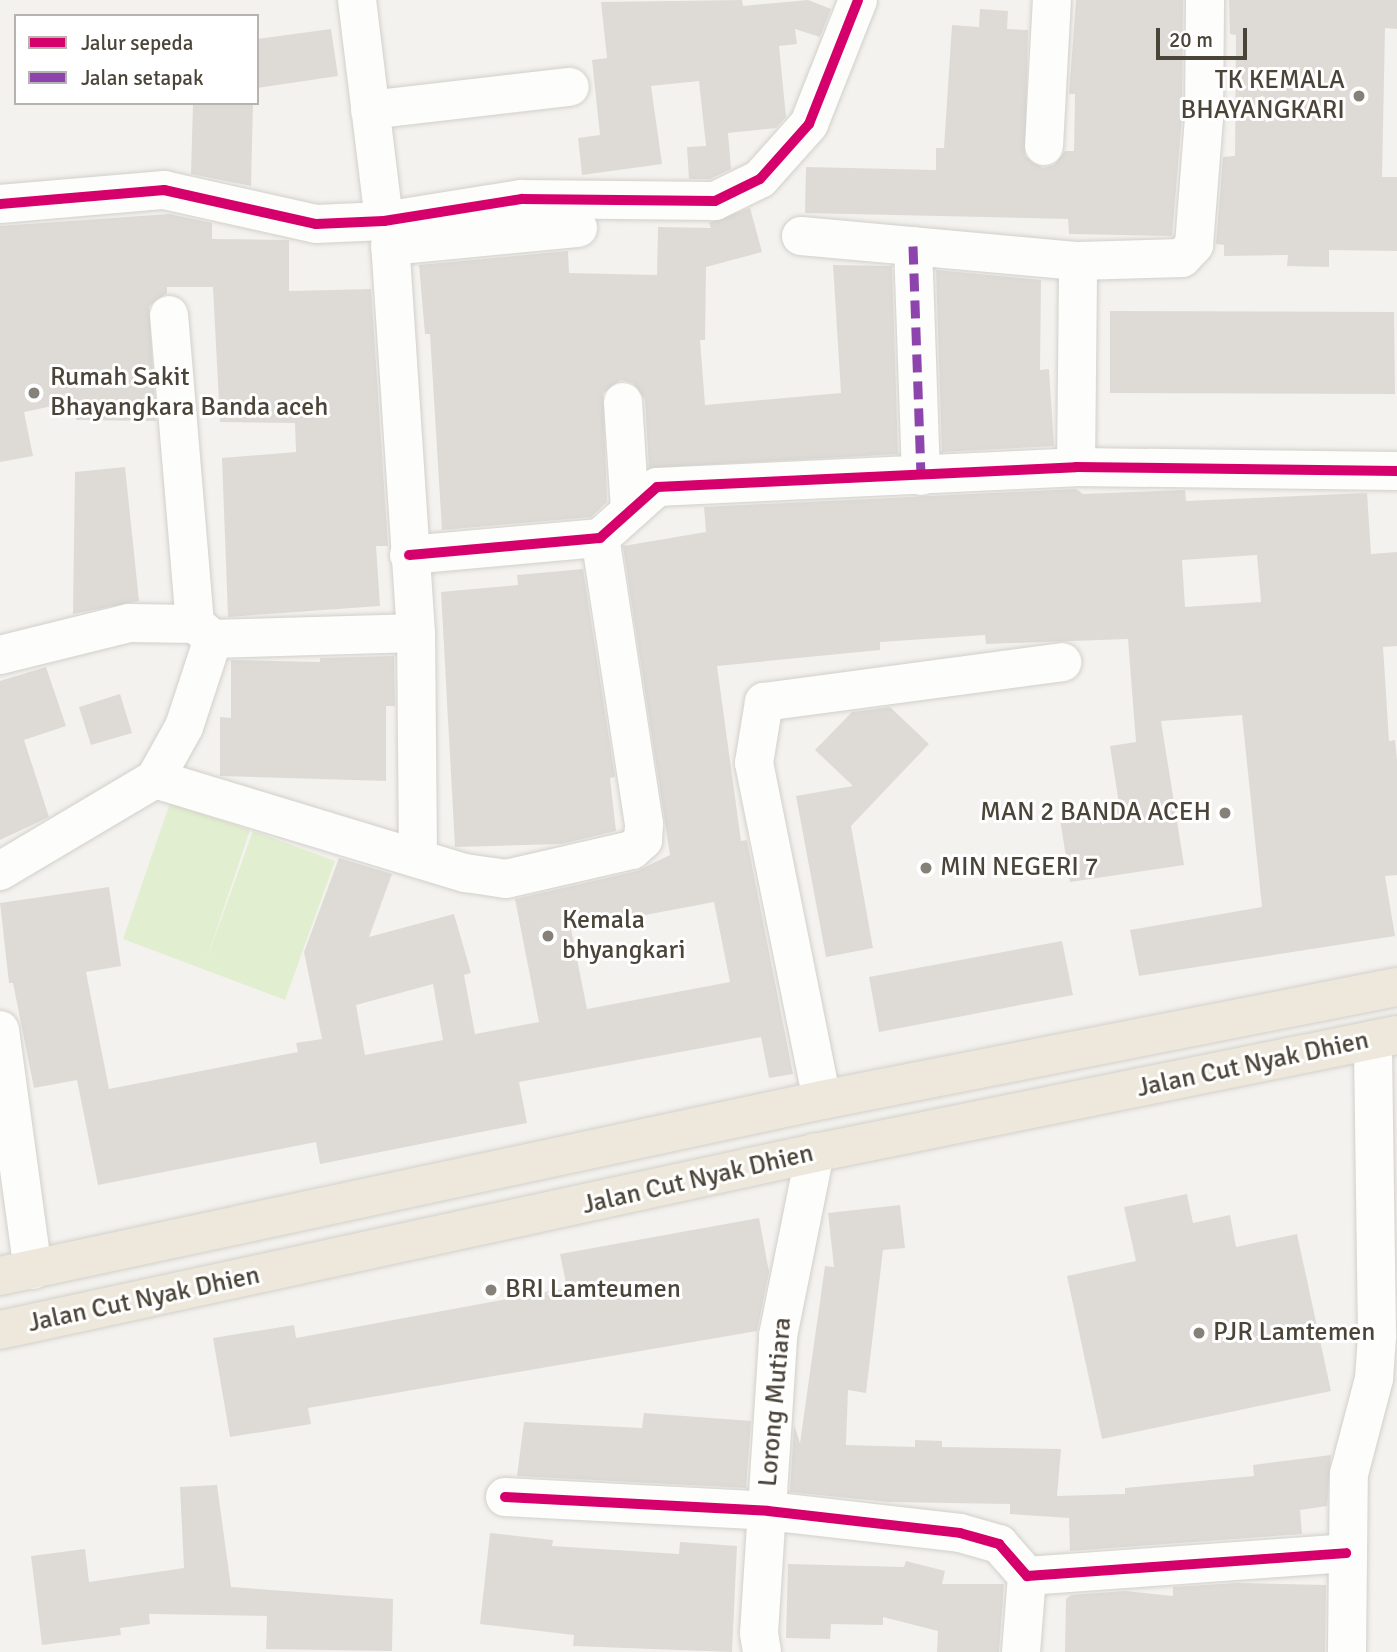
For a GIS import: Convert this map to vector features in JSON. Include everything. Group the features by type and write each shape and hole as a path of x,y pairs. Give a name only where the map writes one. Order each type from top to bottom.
{"highway":[{"name":"Jalan Cut Nyak Dhien","path":"16,1273 822,1100 1397,987"},
{"name":"Jalan Cut Nyak Dhien","path":"0,1331 814,1153 1385,1038"}],"street":[{"path":"357,0 384,221"},
{"path":"0,204 164,190 316,224 384,221 522,199 715,201 760,179 808,124 858,0"},
{"path":"1044,146 1052,0"},
{"path":"802,236 1077,261 1182,258 1194,246 1204,118 1205,0"},
{"path":"370,110 570,87"},
{"path":"418,856 416,634 390,246 578,228"},
{"path":"913,246 921,476"},
{"path":"1076,467 1077,261"},
{"path":"0,871 155,779 184,727 204,631 169,315"},
{"path":"623,402 630,511"},
{"path":"409,555 600,538 657,487 1076,467 1397,471"},
{"path":"155,779 418,856 464,873 506,878 632,850 643,840 600,538"},
{"path":"0,655 129,623 204,631 416,634"},
{"path":"822,1100 754,763 764,702 1062,662"},
{"path":"1347,1652 1346,1553 1349,1474 1374,1380 1377,1336 1385,1038"},
{"path":"2,1047 16,1273"},
{"name":"Lorong Mutiara","path":"762,1652 778,1336 814,1153"},
{"path":"505,1497 768,1511 984,1537 1009,1551 1027,1576 1021,1652"},
{"path":"1027,1576 1346,1553"}],"green space":[{"path":"170,803 250,830 205,964 253,831 335,861 285,1000 123,939"}],"building":[{"path":"742,0 743,6 808,0 831,9 820,37 795,29 797,44 779,46 786,117 776,128 728,133 731,169 710,179 689,179 687,147 706,146 699,81 651,86 662,164 582,175 578,138 600,135 592,60 607,58 601,2"},
{"path":"1076,0 1183,0 1182,117 1172,236 1069,234 1068,219 805,213 806,167 936,170 936,148 944,148 952,25 979,27 980,9 1008,11 1007,29 1028,30 1025,156 1043,168 1054,165 1065,151 1074,151 1075,94 1069,94"},
{"path":"1229,0 1397,0 1397,29 1385,28 1382,177 1397,177 1397,251 1329,250 1329,267 1287,266 1288,255 1224,256 1224,245 1216,244 1223,157 1235,156 1236,35 1230,34"},
{"path":"331,29 338,76 259,88 259,39"},
{"path":"193,105 253,105 251,186 191,174"},
{"path":"750,208 762,252 706,267 705,340 700,340 705,405 841,393 833,265 892,266 898,454 649,468 645,400 633,383 621,380 603,393 607,502 591,517 442,530 430,334 425,334 419,265 568,251 569,273 657,275 658,227 711,228 709,223"},
{"path":"169,214 212,223 212,239 289,240 289,291 371,289 388,546 376,546 380,606 228,617 222,458 296,452 295,423 220,422 213,287 167,287 167,293 149,306 156,421 76,420 76,401 24,412 33,456 0,462 0,226"},
{"path":"936,270 1041,280 1040,370 1049,369 1054,446 942,452"},
{"path":"1110,311 1394,312 1395,394 1110,393"},
{"path":"125,467 139,601 73,614 75,472"},
{"path":"1076,489 1083,494 1185,490 1186,501 1367,493 1371,554 1397,552 1397,646 1383,647 1389,741 1395,740 1397,760 1397,875 1385,876 1395,936 1139,976 1130,930 1262,907 1242,715 1161,721 1184,865 1070,882 1059,813 1119,804 1110,746 1136,742 1128,639 986,644 985,635 880,642 880,650 717,666 741,841 747,840 793,1074 769,1078 761,1037 519,1082 527,1123 320,1164 316,1142 98,1185 77,1080 34,1088 13,983 9,983 0,903 109,887 121,966 86,972 109,1089 298,1052 296,1043 322,1039 304,952 339,858 392,874 369,937 454,914 471,973 464,975 475,1034 539,1022 515,899 637,871 670,855 623,546 706,532 704,507","holes":["1257,555 1261,602 1185,607 1182,560","714,902 730,982 587,1009 571,929","433,984 443,1040 365,1055 356,1005"]},
{"path":"583,569 615,777 610,778 616,831 561,844 455,847 441,592 518,585 517,575"},
{"path":"394,656 395,706 386,706 386,781 220,776 220,717 231,718 231,660 320,662 320,658"},
{"path":"46,667 66,726 24,740 49,817 0,840 0,681"},
{"path":"120,694 132,733 91,745 79,707"},
{"path":"890,707 929,744 851,826 873,948 826,957 796,796 853,786 815,750 852,712"},
{"path":"1062,941 1073,995 879,1032 869,977"},
{"name":"PJR Lamtemen","path":"1187,1194 1193,1223 1230,1215 1236,1247 1297,1234 1331,1391 1102,1439 1067,1276 1136,1261 1124,1207"},
{"path":"900,1205 905,1248 883,1250 866,1393 848,1390 846,1445 915,1447 915,1440 942,1441 942,1447 1061,1449 1057,1496 1125,1494 1125,1488 1254,1476 1253,1465 1331,1455 1327,1506 1300,1510 1302,1534 1070,1551 1069,1518 1010,1514 1010,1504 888,1502 790,1492 794,1425 800,1443 825,1266 834,1267 828,1213"},
{"path":"759,1218 769,1272 757,1331 308,1408 311,1424 230,1437 213,1338 294,1325 296,1338 567,1288 560,1254"},
{"path":"644,1413 751,1421 746,1488 517,1476 524,1422 642,1428"},
{"path":"217,1485 231,1587 393,1599 392,1651 266,1649 267,1616 149,1614 150,1624 120,1628 121,1635 42,1645 31,1556 85,1549 89,1582 184,1568 180,1487"},
{"path":"490,1533 553,1540 552,1546 679,1554 680,1542 737,1546 732,1652 573,1646 574,1635 480,1624"},
{"path":"906,1561 945,1571 942,1584 1004,1584 999,1652 937,1652 938,1631 883,1617 883,1625 831,1624 830,1639 786,1638 788,1564 904,1567"},
{"path":"1238,1583 1326,1585 1325,1652 1065,1652 1066,1599 1071,1595 1125,1591 1173,1596 1173,1587"}],"marked path":[{"path":"913,246 921,476"}],"cycle path":[{"path":"0,204 164,190 316,224 384,221 522,199 715,201 760,179 809,124 858,0"},
{"path":"409,555 600,538 657,487 1076,467 1397,471"},
{"path":"505,1497 768,1511 960,1533 999,1544 1027,1576 1346,1553"}],"place":[{"name":"TK KEMALA BHAYANGKARI","path":"1359,96"},
{"name":"Rumah Sakit Bhayangkara Banda aceh","path":"34,393"},
{"name":"MAN 2 BANDA ACEH","path":"1225,813"},
{"name":"MIN NEGERI 7","path":"926,868"},
{"name":"Kemala bhyangkari","path":"548,936"},
{"name":"BRI Lamteumen","path":"491,1290"},
{"name":"PJR Lamtemen","path":"1199,1333"}]}
